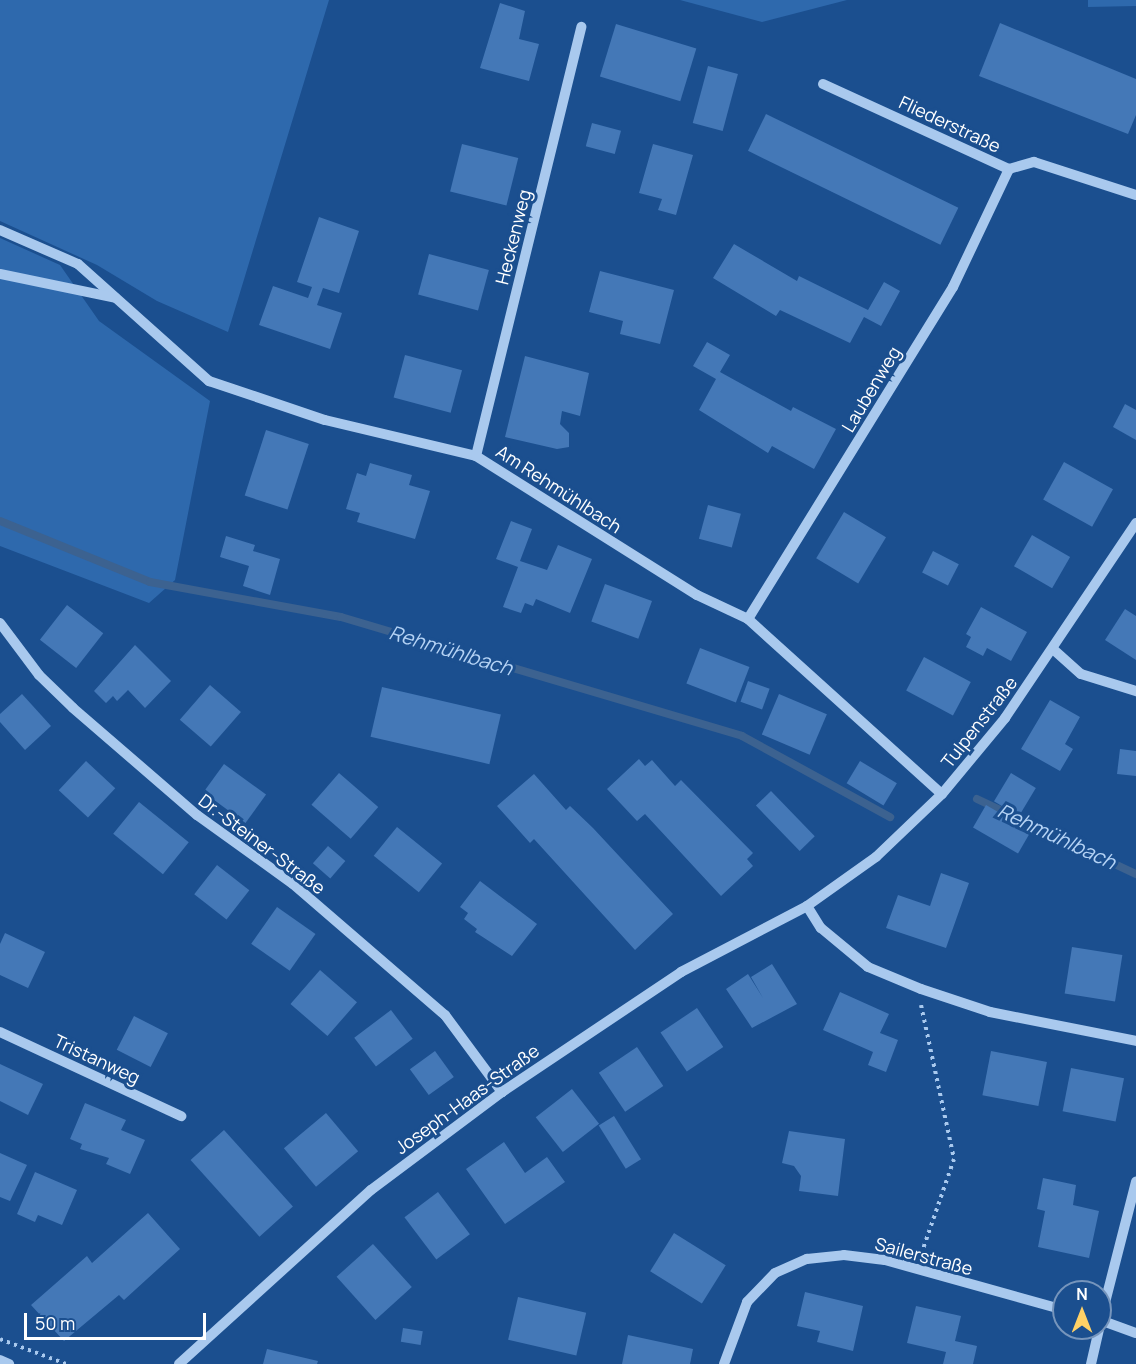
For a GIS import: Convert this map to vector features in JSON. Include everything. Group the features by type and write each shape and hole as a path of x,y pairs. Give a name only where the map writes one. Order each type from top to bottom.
{"street":[{"name":"Heckenweg","path":"476,456 581,27"},
{"name":"Fliederstraße","path":"823,84 1009,169 1034,162 1136,195"},
{"name":"Laubenweg","path":"748,620 953,287 1009,169"},
{"name":"Am Rehmühlbach","path":"0,230 78,264 209,381 325,420 476,456 697,594 748,620 942,794"},
{"path":"0,274 116,298"},
{"name":"Tulpenstraße","path":"807,906 876,857 942,794 1005,718 1054,650 1136,523"},
{"name":"Dr.-Steiner-Straße","path":"0,623 39,675 73,708 197,815 293,884 446,1015 502,1092"},
{"path":"1054,650 1081,674 1136,691"},
{"path":"807,906 821,928 868,967 921,989 990,1012 1136,1041"},
{"name":"Joseph-Haas-Straße","path":"179,1364 371,1190 502,1092 681,972 807,906"},
{"name":"Tristanweg","path":"0,1032 181,1116"},
{"path":"1110,1280 1136,1182"},
{"name":"Sailerstraße","path":"724,1364 747,1302 775,1273 807,1259 844,1254 919,1270 1052,1307"},
{"path":"1112,1324 1136,1333"},
{"path":"1091,1364 1096,1340"},
{"path":"0,1360 9,1364"}],"path":[{"path":"919,1270 954,1159 942,1094 921,1016 921,989"},
{"path":"0,1339 66,1364"}],"shaded area":[{"path":"0,0 329,0 228,332 157,301 97,265 0,221"},
{"path":"680,0 847,0 762,22"},
{"path":"1088,0 1136,0 1136,6 1088,7"},
{"path":"0,238 60,265 99,321 210,401 175,580 149,603 0,546"}],"building":[{"path":"500,3 525,11 519,39 539,44 529,81 480,68"},
{"path":"1000,23 1136,79 1136,115 1128,134 979,76"},
{"path":"616,24 696,49 680,101 600,77"},
{"path":"708,66 738,74 723,131 693,123"},
{"path":"766,114 958,208 940,245 748,151"},
{"path":"592,123 621,131 615,154 586,146"},
{"path":"462,144 518,158 506,206 450,192"},
{"path":"653,144 693,155 676,215 658,210 662,199 639,193"},
{"path":"319,217 359,231 339,293 323,288 317,305 342,313 330,349 259,325 273,286 308,298 312,287 297,282"},
{"path":"734,244 797,281 799,276 868,310 884,282 900,291 881,326 864,317 850,343 780,310 776,316 713,278"},
{"path":"429,254 489,270 478,311 418,295"},
{"path":"600,271 674,290 660,344 620,334 623,321 589,312"},
{"path":"707,342 730,355 720,372 791,411 793,407 836,429 814,469 772,446 768,453 699,410 716,379 693,366"},
{"path":"405,355 462,370 451,413 394,398"},
{"path":"525,356 589,373 580,416 562,411 560,424 569,433 569,447 557,449 505,437"},
{"path":"1125,404 1136,410 1136,440 1113,427"},
{"path":"266,430 309,444 287,510 245,496"},
{"path":"1064,462 1113,489 1092,527 1043,500"},
{"path":"370,463 412,475 409,485 430,491 415,539 357,522 360,513 346,509 357,473 366,476"},
{"path":"708,505 741,514 732,548 699,539"},
{"path":"844,512 886,537 858,584 816,558"},
{"path":"511,521 532,529 520,561 547,570 558,545 592,559 570,613 536,599 533,606 525,603 521,613 503,607 518,567 496,559"},
{"path":"1032,535 1070,557 1052,588 1014,566"},
{"path":"226,536 255,545 253,551 280,559 270,595 243,586 249,566 220,557"},
{"path":"933,551 959,564 948,586 922,572"},
{"path":"605,584 652,601 638,639 591,622"},
{"path":"67,605 103,633 76,668 40,640"},
{"path":"981,607 1027,632 1011,661 987,648 983,656 966,647 971,637 966,634"},
{"path":"1125,609 1136,616 1136,660 1105,640"},
{"path":"135,645 171,681 145,708 128,690 117,701 113,696 106,703 94,691"},
{"path":"700,648 749,667 736,702 686,683"},
{"path":"924,657 971,682 953,715 906,691"},
{"path":"748,681 770,689 762,710 740,702"},
{"path":"210,685 241,712 211,747 180,720"},
{"path":"382,687 501,714 489,764 371,737"},
{"path":"22,694 51,726 25,750 0,722 0,714"},
{"path":"779,694 827,714 810,755 762,735"},
{"path":"1050,700 1080,717 1065,744 1073,749 1060,771 1021,749"},
{"path":"1120,749 1136,751 1136,776 1117,774"},
{"path":"639,759 645,766 652,760 675,786 681,780 753,853 747,859 753,866 721,896 645,814 637,821 607,789"},
{"path":"86,761 115,788 88,818 59,790"},
{"path":"860,761 897,783 883,805 847,783"},
{"path":"224,764 266,795 245,823 203,792"},
{"path":"339,773 378,807 351,839 311,805"},
{"path":"1011,773 1036,788 1019,816 994,801"},
{"path":"534,774 566,810 570,806 593,828 673,914 635,950 534,839 530,843 497,806"},
{"path":"771,791 815,836 800,851 756,806"},
{"path":"139,802 189,842 163,874 113,834"},
{"path":"986,805 1031,831 1018,854 973,828"},
{"path":"397,827 442,864 419,892 374,856"},
{"path":"328,846 345,861 330,878 313,863"},
{"path":"217,865 249,890 227,919 194,894"},
{"path":"941,873 969,883 946,948 886,928 898,895 930,906"},
{"path":"480,881 537,924 512,956 475,932 477,929 464,919 468,913 460,907"},
{"path":"277,907 316,934 290,971 251,944"},
{"path":"5,933 45,952 28,988 0,975 0,944"},
{"path":"1072,947 1122,955 1115,1001 1065,993"},
{"path":"772,964 797,1004 752,1028 726,989 748,974 763,998 751,977"},
{"path":"320,970 357,1002 327,1036 290,1004"},
{"path":"840,992 889,1014 880,1033 898,1040 886,1072 868,1065 873,1052 823,1030"},
{"path":"697,1008 723,1047 687,1072 661,1033"},
{"path":"391,1010 413,1039 376,1066 354,1038"},
{"path":"134,1016 168,1033 151,1067 117,1050"},
{"path":"637,1047 663,1086 625,1112 599,1073"},
{"path":"435,1051 454,1077 429,1095 410,1069"},
{"path":"991,1051 1047,1062 1038,1106 982,1095"},
{"path":"0,1064 43,1084 28,1115 0,1101"},
{"path":"1071,1068 1124,1078 1116,1121 1063,1111"},
{"path":"572,1089 599,1124 563,1152 536,1117"},
{"path":"85,1103 126,1120 121,1130 145,1140 130,1174 106,1164 109,1158 80,1149 82,1144 70,1139"},
{"path":"326,1113 358,1151 316,1187 284,1148"},
{"path":"614,1116 641,1159 626,1169 599,1126"},
{"path":"224,1130 293,1207 259,1237 191,1160"},
{"path":"789,1131 845,1139 838,1196 799,1191 801,1176 794,1166 782,1163"},
{"path":"504,1142 525,1173 547,1157 565,1182 505,1224 466,1169"},
{"path":"0,1153 27,1165 10,1201 0,1197"},
{"path":"35,1172 77,1190 62,1225 38,1215 35,1222 17,1214"},
{"path":"1043,1178 1076,1185 1073,1205 1099,1211 1089,1258 1038,1247 1045,1211 1037,1209"},
{"path":"438,1192 470,1234 436,1260 404,1217"},
{"path":"148,1213 180,1249 124,1300 119,1295 64,1341 31,1305 87,1256 92,1263"},
{"path":"674,1233 726,1265 702,1303 650,1271"},
{"path":"373,1244 412,1287 375,1320 337,1277"},
{"path":"805,1292 863,1306 853,1351 817,1342 820,1331 797,1326"},
{"path":"518,1297 586,1313 576,1356 508,1340"},
{"path":"916,1306 961,1316 955,1341 977,1346 973,1364 943,1364 946,1352 907,1343"},
{"path":"403,1328 423,1331 421,1345 401,1342"},
{"path":"628,1335 693,1349 690,1364 622,1364"},
{"path":"267,1349 318,1361 317,1364 263,1364"}],"waterway":[{"name":"Rehmühlbach","path":"0,521 150,582 341,617 742,736 890,817"},
{"name":"Rehmühlbach","path":"977,799 1136,874"}]}
